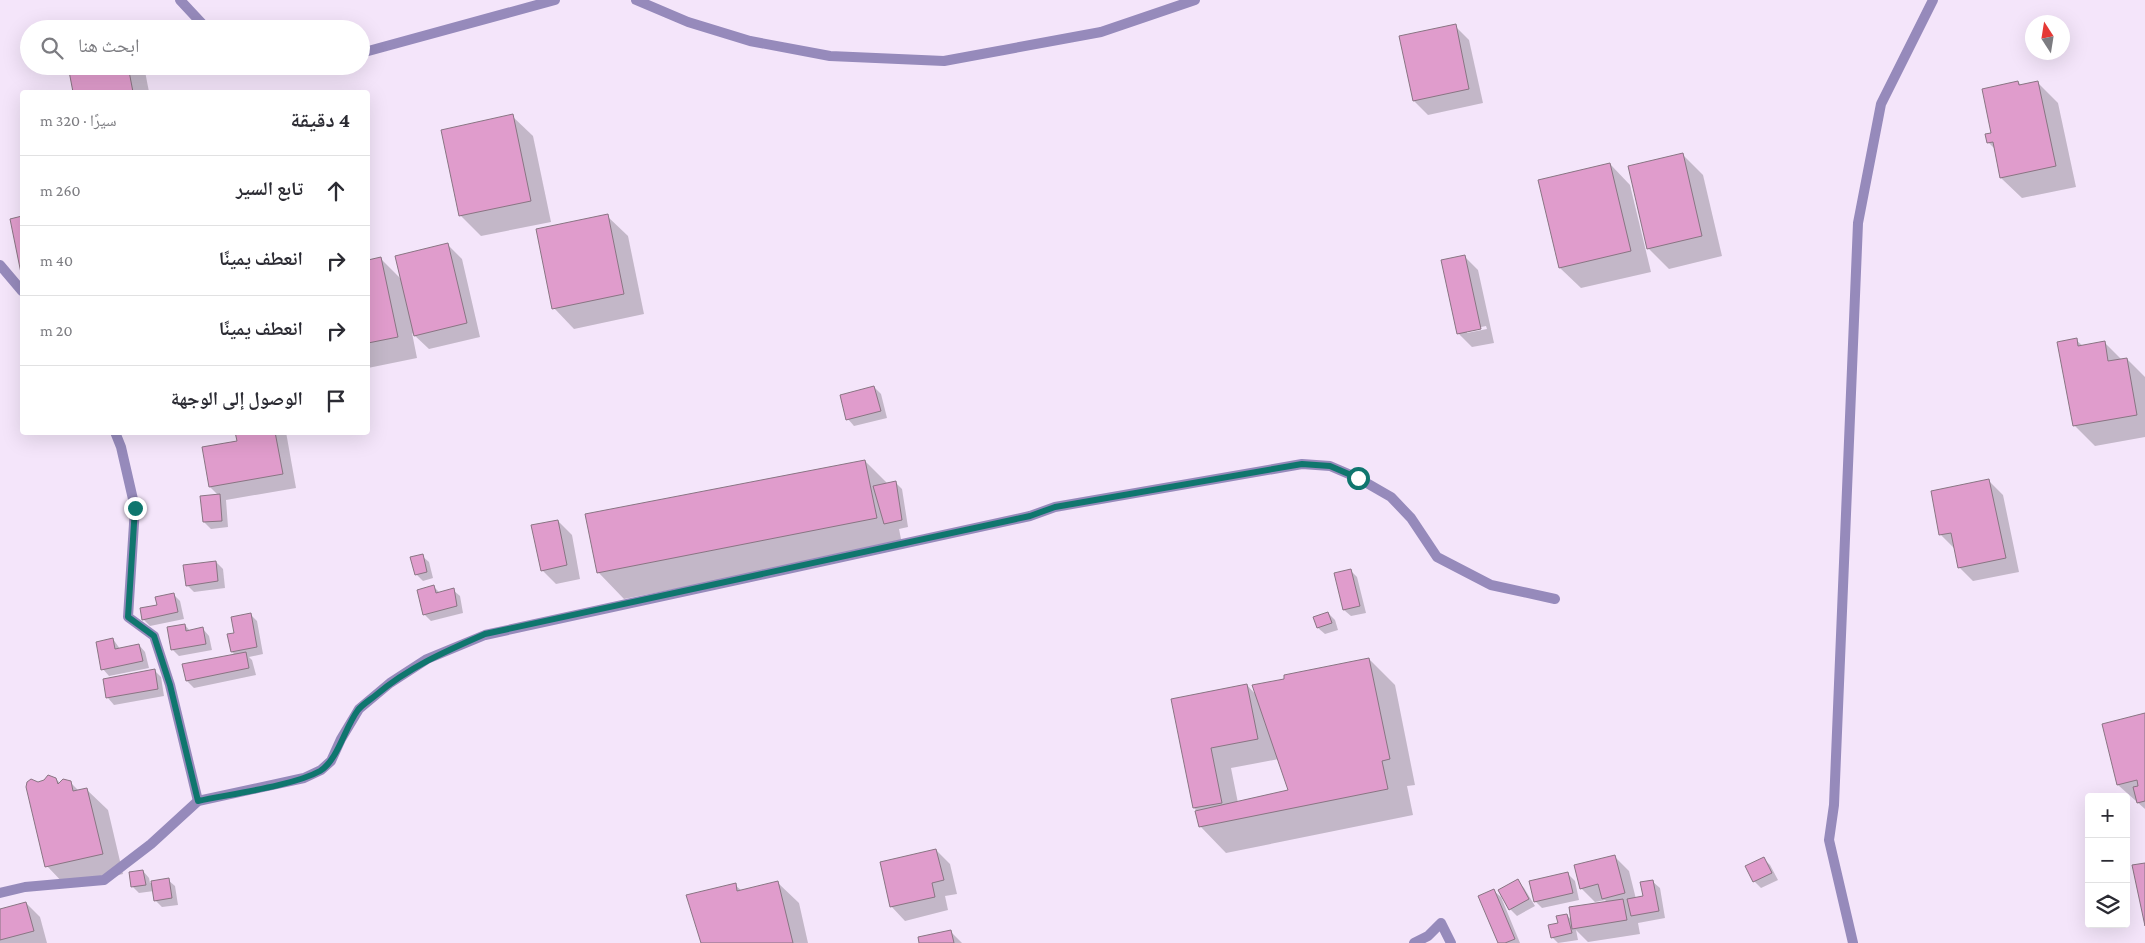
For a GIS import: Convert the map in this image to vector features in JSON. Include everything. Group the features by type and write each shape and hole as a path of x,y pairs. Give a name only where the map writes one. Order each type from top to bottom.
{"street":[{"path":"180,0 199,20"},
{"path":"370,51 555,0"},
{"path":"636,0 688,22 758,43 830,56 944,60 1101,32 1196,0"},
{"path":"1853,943 1829,840 1835,786 1858,223 1881,104 1933,0"},
{"path":"0,265 20,289"},
{"path":"116,435 135,508 128,617 154,636 170,685 198,801"},
{"path":"0,893 25,887 104,880 151,844 198,801 304,778 321,770 331,762 340,739 359,709 384,688 427,659 485,634 1030,516 1055,507 1302,464 1330,466 1358,478 1391,497 1411,518 1437,557 1491,585 1555,599"},
{"path":"1414,943 1428,936 1441,923 1451,943"}],"building":[{"path":"1456,24 1469,89 1413,101 1399,36"},
{"path":"70,75 130,75 133,90 73,90"},
{"path":"2018,81 2019,85 2038,81 2056,166 2000,178 1993,142 1987,143 1985,134 1991,133 1982,89"},
{"path":"513,114 531,201 459,216 441,130"},
{"path":"1683,153 1702,236 1647,249 1628,166"},
{"path":"1610,163 1631,251 1559,268 1538,180"},
{"path":"608,214 624,294 552,309 536,229"},
{"path":"20,216 20,268 10,219"},
{"path":"448,243 467,323 414,336 395,256"},
{"path":"1465,255 1481,329 1457,334 1441,260"},
{"path":"381,257 398,337 370,343 370,260"},
{"path":"2077,338 2078,346 2105,341 2108,361 2127,358 2137,415 2073,426 2057,342"},
{"path":"874,386 881,411 846,420 840,395"},
{"path":"236,435 276,435 283,474 209,487 202,447 237,441"},
{"path":"865,460 877,518 597,573 585,514"},
{"path":"1989,479 2006,558 1958,568 1951,533 1939,535 1931,491"},
{"path":"896,481 902,520 884,524 873,486"},
{"path":"220,494 222,521 203,522 200,496"},
{"path":"558,520 567,565 541,571 531,525"},
{"path":"423,554 427,572 415,575 410,557"},
{"path":"216,561 218,581 186,586 183,565"},
{"path":"1351,569 1360,606 1343,610 1334,573"},
{"path":"434,585 436,593 454,588 457,606 423,615 417,590"},
{"path":"174,593 178,612 142,620 140,608 157,605 155,597"},
{"path":"1328,612 1332,623 1317,628 1313,617"},
{"path":"251,613 257,647 231,652 227,634 234,633 231,617"},
{"path":"185,624 186,631 203,627 206,644 171,650 167,627"},
{"path":"113,638 115,649 139,644 143,661 101,670 96,642"},
{"path":"246,652 249,668 186,681 182,664"},
{"path":"1369,658 1390,759 1382,761 1388,789 1199,827 1195,811 1288,790 1252,685 1284,679 1284,675"},
{"path":"155,669 158,689 106,698 103,679"},
{"path":"1247,684 1258,739 1211,748 1222,803 1193,808 1171,699"},
{"path":"2145,713 2145,801 2137,803 2133,787 2138,786 2137,780 2117,785 2102,724"},
{"path":"48,775 56,778 58,784 63,779 71,781 73,791 87,788 103,854 45,867 26,787 27,782 31,779 38,782 44,780"},
{"path":"936,849 944,880 932,883 935,897 890,907 880,862"},
{"path":"1615,855 1625,893 1602,899 1598,884 1580,889 1574,865"},
{"path":"1764,857 1772,873 1753,882 1745,866"},
{"path":"2145,863 2145,926 2132,865"},
{"path":"143,870 146,885 131,887 129,872"},
{"path":"1568,872 1573,893 1534,902 1529,881"},
{"path":"169,878 172,898 154,901 151,881"},
{"path":"1518,879 1529,899 1509,910 1498,890"},
{"path":"1653,880 1659,911 1631,916 1627,899 1643,896 1640,882"},
{"path":"778,881 793,943 701,943 686,895 736,883 737,891"},
{"path":"1494,889 1515,939 1505,943 1498,943 1478,896"},
{"path":"1623,899 1627,920 1572,929 1569,907"},
{"path":"26,902 34,931 0,940 0,909"},
{"path":"1567,914 1572,933 1551,938 1548,925 1558,923 1556,916"},
{"path":"951,930 954,943 919,943 918,937"}],"route":[{"path":"135,508 128,617 154,636 170,685 198,801 304,778 321,770 331,762 340,739 359,709 390,683 427,659 485,634 875,551 1030,516 1055,507 1180,487 1302,464 1330,466 1358,478"}]}
